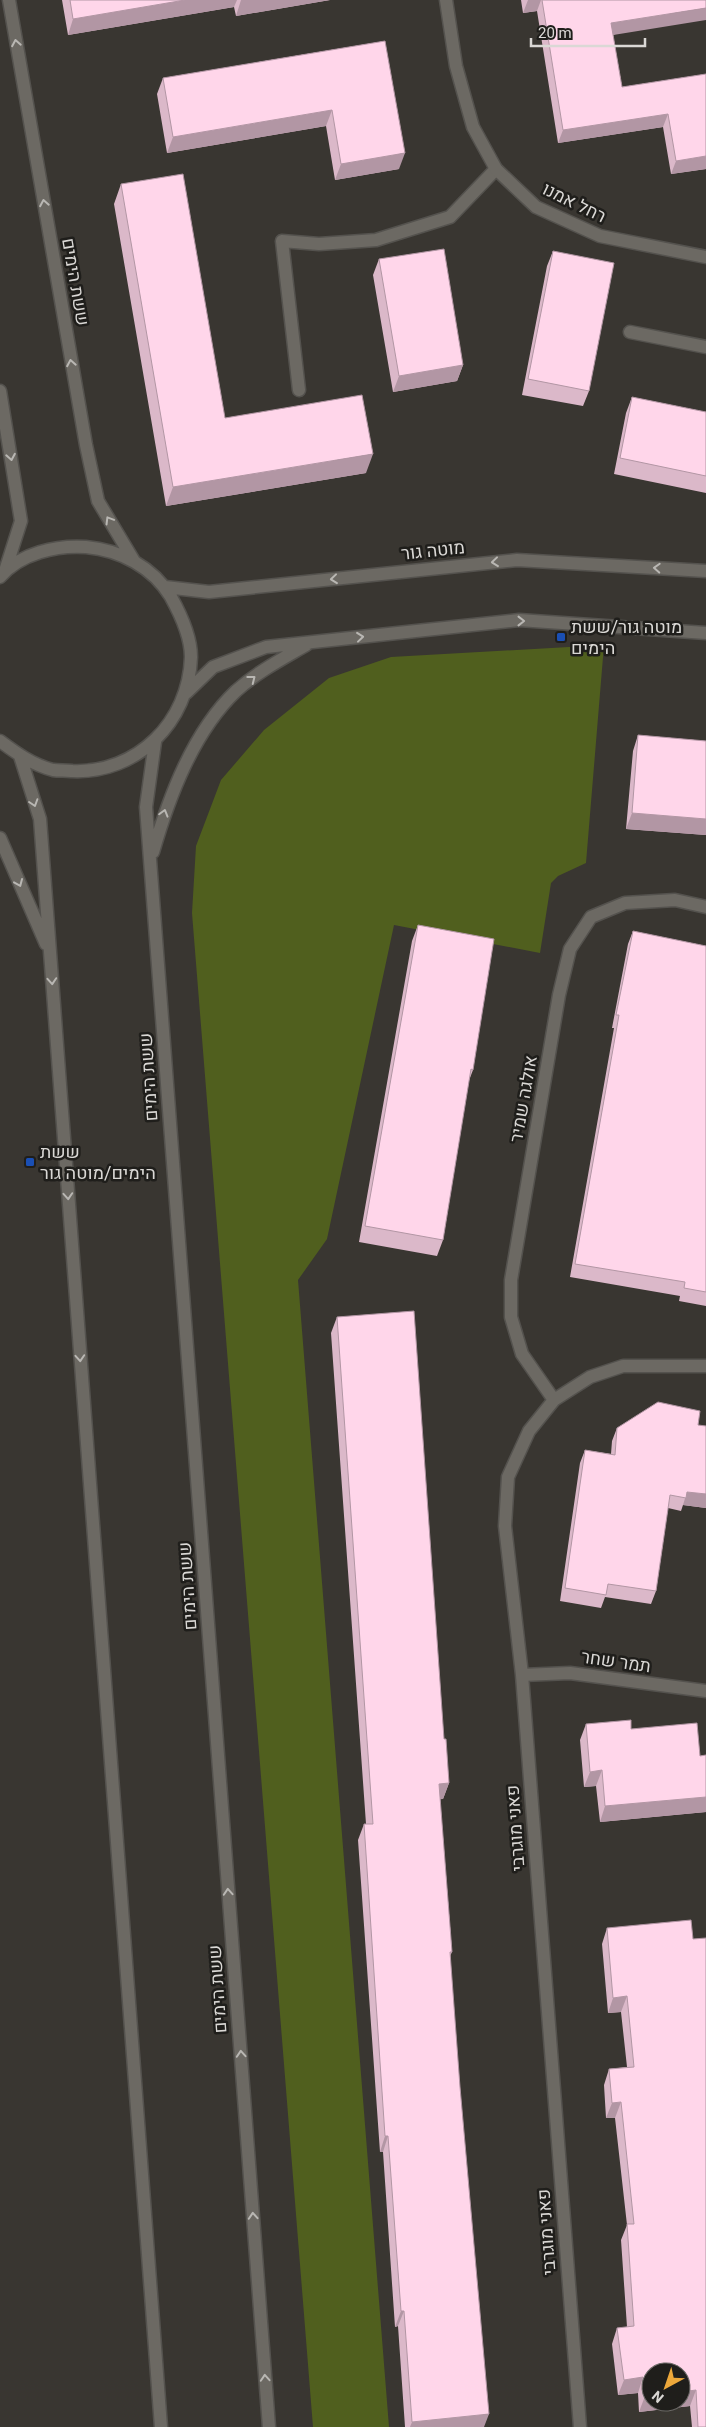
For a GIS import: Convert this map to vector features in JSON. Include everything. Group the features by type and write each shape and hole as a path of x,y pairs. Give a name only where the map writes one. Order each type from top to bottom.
{"main road":[{"name":"ששת הימים","path":"9,0 86,446 98,501 134,561"},
{"name":"רחל אמנו","path":"446,0 456,66 473,127 496,170 536,207 600,236 706,257"},
{"path":"299,390 282,241 319,244 376,240 450,217 496,170"},
{"path":"630,332 706,347"},
{"path":"0,391 21,521 2,574"},
{"path":"0,741 20,756 54,770 90,772 125,762 155,742 174,719 186,693 191,656 183,619 164,587 151,573 134,561 102,549 68,546 34,554 2,574"},
{"name":"מוטה גור","path":"164,587 209,592 517,560 706,571"},
{"path":"186,693 213,667 266,647 519,620 706,632"},
{"path":"151,860 167,803 188,760 212,720 242,687 262,671 311,642"},
{"name":"ששת הימים","path":"155,742 146,807 269,2427"},
{"path":"20,756 40,819 161,2427"},
{"path":"0,838 50,953"},
{"name":"אולגה שמיר","path":"554,1400 522,1354 511,1317 511,1280 557,1005 570,949 591,917 625,903 675,900 706,907"},
{"name":"פאני מוגרבי","path":"580,2427 522,1675 504,1526 508,1477 529,1431 554,1400 590,1377 623,1366 706,1366"},
{"name":"תמר שחר","path":"522,1675 570,1673 706,1691"}],"green space":[{"path":"604,645 586,863 558,876 551,883 540,953 394,925 327,1239 298,1280 389,2427 313,2427 192,913 196,846 221,780 264,730 329,678 391,657"}],"building":[{"path":"70,0 185,0 73,19"},
{"path":"542,0 706,0 706,8 611,23 622,87 706,74 706,156 676,161 668,114 563,130"},
{"path":"385,41 405,153 341,164 332,110 173,137 163,78"},
{"path":"183,174 225,418 362,395 373,454 173,487 121,184"},
{"path":"444,249 463,365 399,376 379,259"},
{"path":"553,251 614,263 589,391 528,379"},
{"path":"632,397 706,412 706,476 620,458"},
{"path":"638,735 706,741 706,819 632,813"},
{"path":"418,925 494,939 443,1240 365,1226"},
{"path":"633,931 706,946 706,1292 684,1288 685,1282 575,1264 619,1015 616,1015"},
{"path":"414,1311 444,1739 446,1739 449,1783 439,1784 452,1952 450,1952 489,2414 412,2422 404,2311 401,2311 388,2136 385,2136 364,1824 373,1824 337,1317"},
{"path":"658,1402 700,1411 698,1425 706,1426 706,1494 687,1492 686,1498 670,1495 656,1591 608,1584 606,1595 565,1588 585,1450 615,1455 617,1428"},
{"path":"631,1720 631,1729 697,1723 700,1756 706,1755 706,1797 605,1806 602,1770 590,1772 586,1724"},
{"path":"691,1920 693,1939 706,1938 706,2427 698,2427 696,2390 691,2391 691,2362 641,2362 641,2377 624,2380 617,2328 634,2326 627,2224 634,2224 621,2102 612,2103 609,2069 634,2067 627,1996 613,1998 607,1928"}],"place":[{"name":"מוטה גור/ששת הימים","path":"561,637"},
{"name":"ששת הימים/מוטה גור","path":"30,1162"}]}
